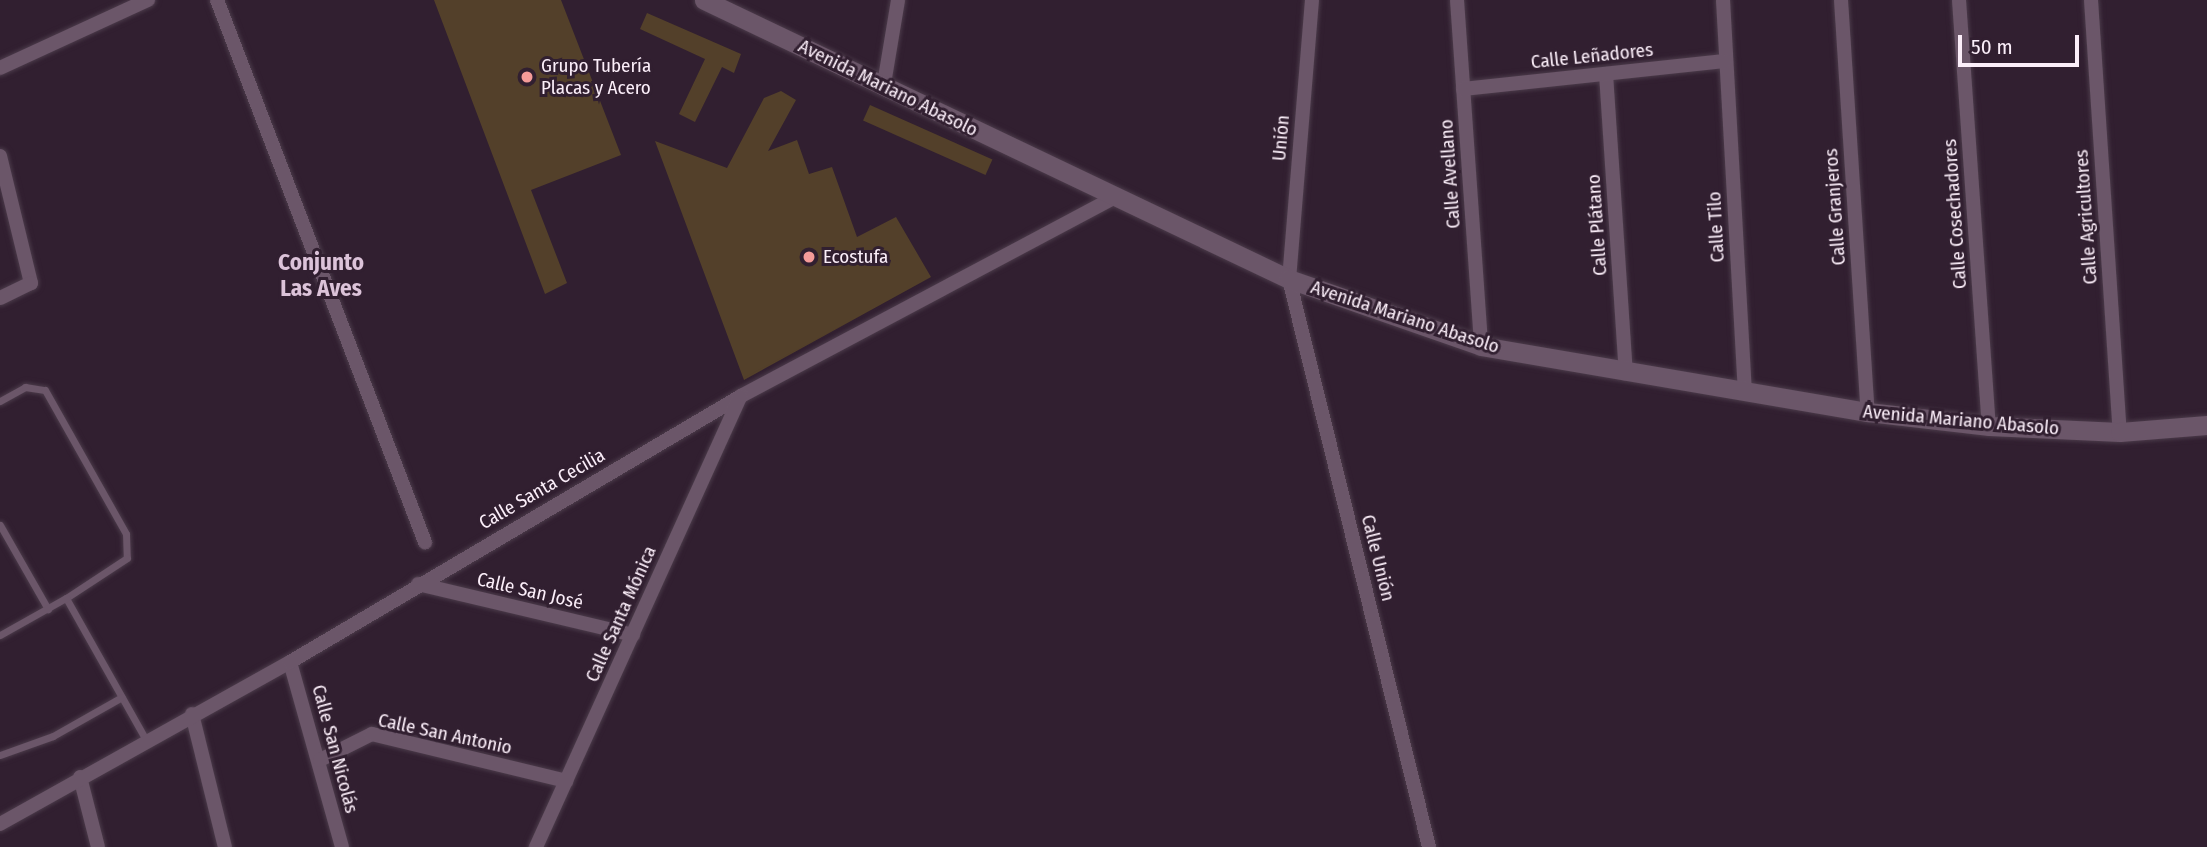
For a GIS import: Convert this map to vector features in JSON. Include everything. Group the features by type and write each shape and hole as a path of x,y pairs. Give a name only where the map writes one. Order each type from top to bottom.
{"street":[{"path":"0,68 148,0"},
{"path":"218,0 425,542"},
{"name":"Avenida Mariano Abasolo","path":"704,0 738,8 1111,199 1289,279 1481,346 1626,373 1868,412 1989,426 2120,432 2207,425"},
{"path":"884,84 898,0"},
{"name":"Unión","path":"1289,279 1312,0"},
{"name":"Calle Avellano","path":"1457,0 1481,346"},
{"name":"Calle Tilo","path":"1723,0 1745,391"},
{"name":"Calle Granjeros","path":"1841,0 1868,412"},
{"name":"Calle Cosechadores","path":"1959,0 1989,426"},
{"name":"Calle Agricultores","path":"2091,0 2120,432"},
{"name":"Calle Leñadores","path":"1464,89 1726,61"},
{"name":"Calle Plátano","path":"1606,74 1626,373"},
{"path":"0,156 31,283 0,298"},
{"name":"Calle Santa Cecilia","path":"0,824 192,714 290,662 418,584 741,396 1111,199"},
{"name":"Calle Unión","path":"1289,279 1429,847"},
{"name":"Calle Santa Mónica","path":"536,847 741,396"},
{"name":"Calle San José","path":"418,584 633,635"},
{"name":"Calle San Nicolás","path":"290,662 320,760 342,847"},
{"path":"192,714 225,847"},
{"name":"Calle San Antonio","path":"320,760 372,734 566,781"},
{"path":"80,777 98,847"}],"lane":[{"path":"0,401 25,387 45,390 126,534 127,558 48,609 0,635"},
{"path":"0,525 48,609"},
{"path":"66,598 146,740"},
{"path":"0,755 53,736 122,697"}],"building":[{"name":"Grupo Tubería Placas y Acero","path":"434,0 561,0 621,155 531,190 567,283 545,294"},
{"path":"647,13 741,54 734,73 722,67 695,122 679,114 705,59 640,29"},
{"name":"Ecostufa","path":"781,91 796,100 768,151 797,140 809,174 832,167 857,237 896,217 931,277 744,380 655,141 727,168 764,98"},
{"path":"870,105 992,160 986,175 863,121"}],"place":[{"name":"Grupo Tubería Placas y Acero","path":"527,77"},
{"name":"Ecostufa","path":"809,257"}],"district":[{"name":"Conjunto Las Aves","path":"321,275"}]}
